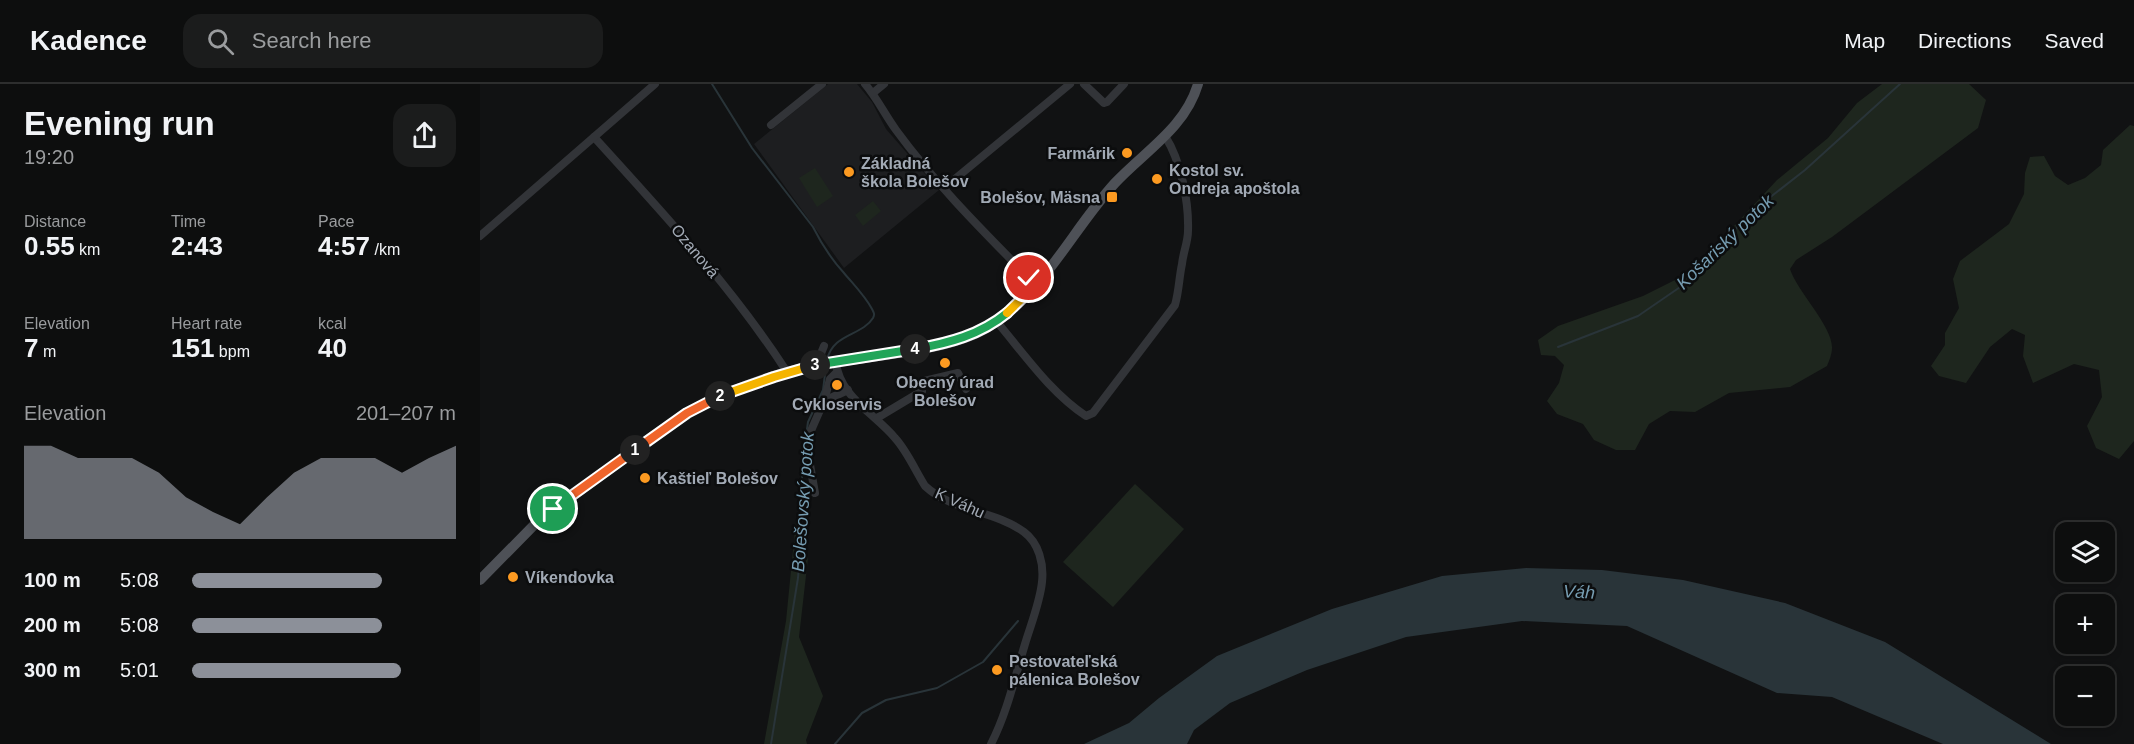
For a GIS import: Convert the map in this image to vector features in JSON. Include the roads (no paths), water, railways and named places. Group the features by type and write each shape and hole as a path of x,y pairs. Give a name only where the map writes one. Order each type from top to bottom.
{"main road":[{"path":"480,580 539,520 687,413 728,393 787,372 949,343 988,328 1036,285 1115,183 1185,114 1198,84"}],"street":[{"path":"480,236 655,84"},
{"path":"771,124 822,84"},
{"path":"865,84 896,130 944,188 1036,285"},
{"path":"873,93 884,84"},
{"path":"944,188 1070,84"},
{"path":"1084,84 1104,103 1124,84"},
{"path":"997,321 1051,388 1067,404 1086,416 1093,413 1175,306 1188,233 1187,214 1180,169 1173,149 1165,136"},
{"name":"Ozanová","path":"594,137 688,241 760,330 787,372"},
{"path":"815,494 809,459 810,433 824,401 830,379 830,365 820,356 824,346"},
{"name":"K Váhu","path":"830,365 856,401 877,418 900,443 925,486 937,496 1013,525 1032,538 1037,547 1042,582 1008,697 991,744"},
{"path":"877,418 922,391 920,382 958,373 966,389"},
{"path":"824,401 848,390"}],"water":[{"name":"Váh","path":"1526,568 1602,570 1683,580 1785,603 1885,642 2051,744 1943,744 1832,697 1777,693 1627,626 1522,621 1406,637 1307,670 1230,703 1194,730 1187,744 1084,744 1129,723 1217,656 1332,609 1442,576"}],"waterway":[{"name":"Bolešovský potok","path":"712,84 752,148 813,227 831,257 863,295 874,313 868,324 835,345 827,360"},
{"name":"Košariský potok","path":"1558,347 1638,316 1686,283 1750,213 1805,170 1900,84"},
{"name":"Bolešovský potok","path":"771,744 798,578 802,527 802,464 808,422 823,390 826,366"},
{"path":"835,744 862,713 886,700 937,688 983,662 1018,621"}],"place":[{"name":"Farmárik","path":"1127,153"},
{"name":"Základná škola Bolešov","path":"849,172"},
{"name":"Kostol sv. Ondreja apoštola","path":"1157,179"},
{"name":"Bolešov, Mäsna","path":"1112,197"},
{"name":"Obecný úrad Bolešov","path":"945,363"},
{"name":"Cykloservis","path":"837,385"},
{"name":"Kaštieľ Bolešov","path":"645,478"},
{"name":"Víkendovka","path":"513,577"},
{"name":"Pestovateľská pálenica Bolešov","path":"997,670"}]}
